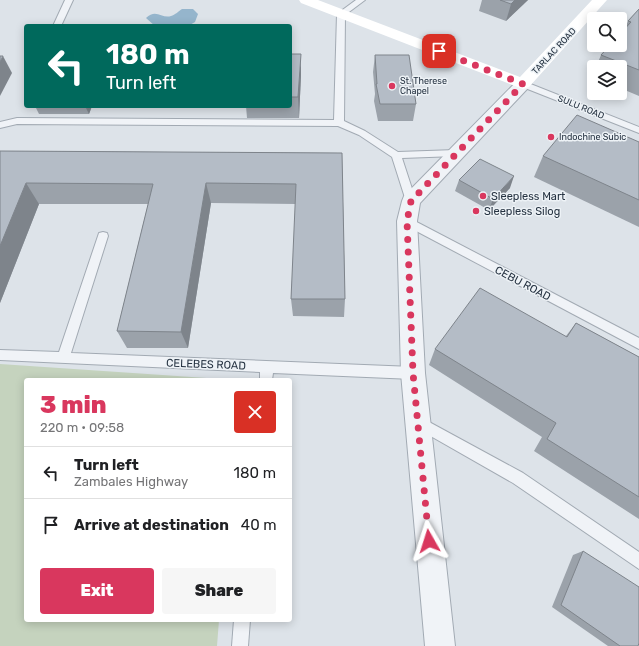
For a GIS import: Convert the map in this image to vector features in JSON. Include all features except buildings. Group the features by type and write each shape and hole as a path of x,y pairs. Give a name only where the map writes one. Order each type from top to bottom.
{"main road":[{"path":"306,0 523,84"},
{"name":"TARLAC ROAD","path":"523,84 600,0"}],"street":[{"path":"440,646 413,373 409,211 456,153 523,84"}],"lane":[{"path":"58,24 69,0"},
{"path":"339,122 342,14 361,0"},
{"name":"SULU ROAD","path":"523,84 639,130"},
{"path":"0,125 17,121 339,122 396,155 456,153"},
{"path":"396,155 409,211"},
{"name":"CEBU ROAD","path":"409,211 639,344"},
{"path":"63,358 103,236"},
{"name":"CELEBES ROAD","path":"0,355 413,373"},
{"path":"266,378 267,366"},
{"path":"417,421 518,478 639,562"},
{"path":"240,646 242,622"}],"green space":[{"path":"0,364 206,378 24,378 24,622 219,622 217,646 0,646"}],"water":[{"path":"182,9 193,9 198,14 195,22 192,24 153,24 146,18 153,14 168,17"}],"place":[{"name":"St. Therese Chapel","path":"392,86"},
{"name":"Indochine Subic","path":"551,137"},
{"name":"Sleepless Mart","path":"483,196"},
{"name":"Sleepless Silog","path":"476,211"}],"route":[{"path":"429,541 413,373 407,221 411,201 523,84 439,51"}]}
